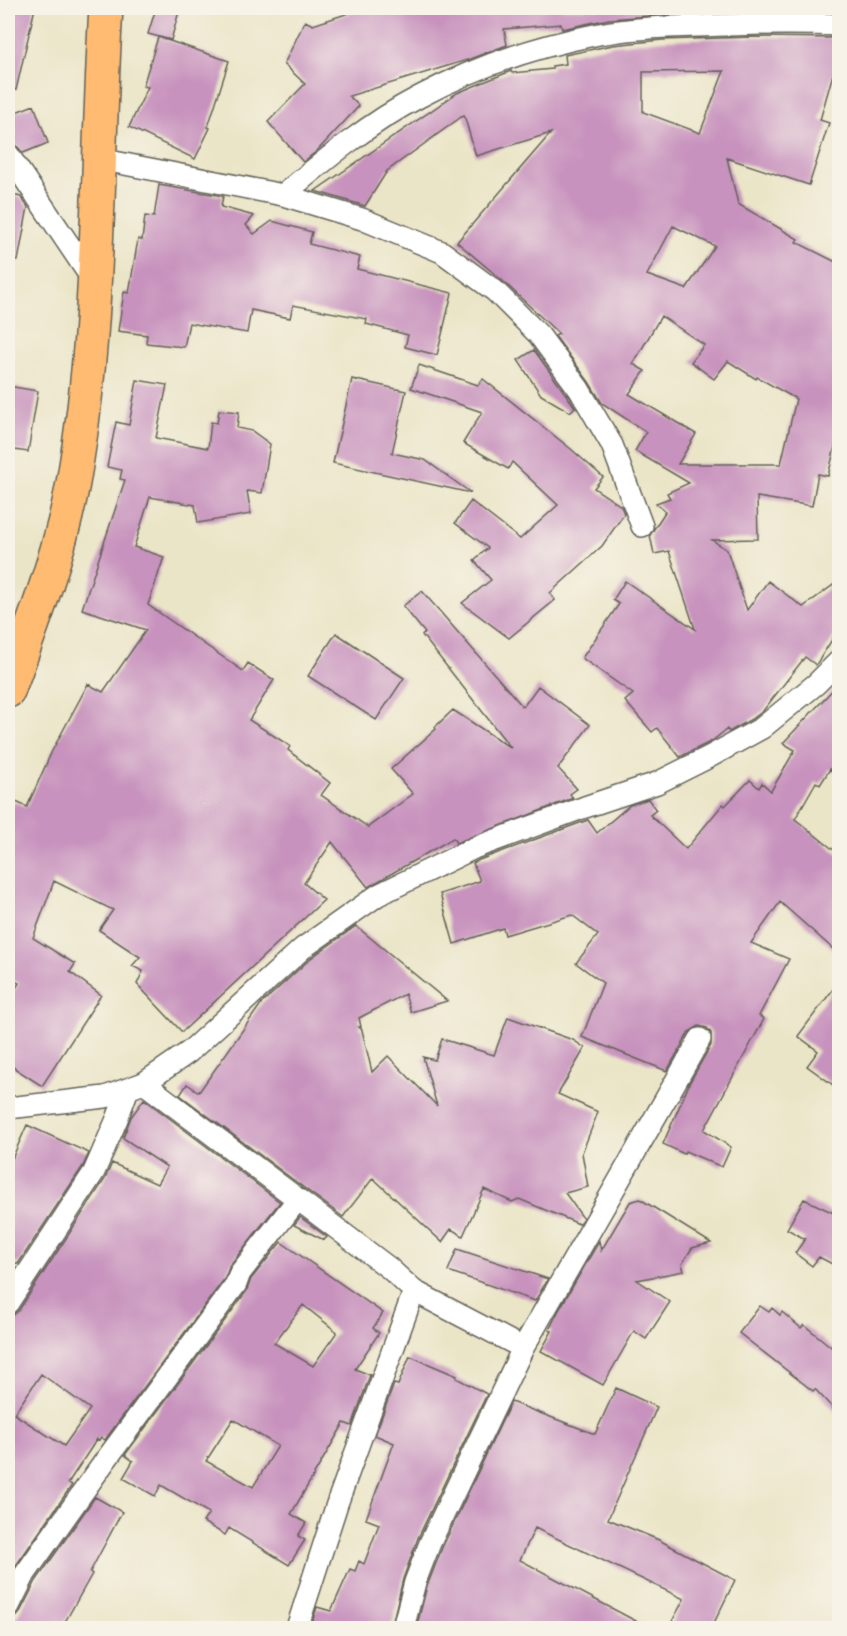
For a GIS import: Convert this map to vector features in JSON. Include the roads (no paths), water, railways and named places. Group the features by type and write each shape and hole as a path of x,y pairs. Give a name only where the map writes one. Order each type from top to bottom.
{"main road":[{"path":"8,691 54,558 73,484 90,348 106,8"}],"street":[{"path":"283,195 344,144 418,97 480,69 546,47 600,34 662,27 782,23 840,25"},
{"path":"8,154 94,282"},
{"path":"99,159 283,195 362,219 442,252 495,291 539,335 579,389 612,446 642,526"},
{"path":"8,1108 105,1096 136,1086 189,1052 303,948 378,895 474,848 657,783 709,757 762,728 816,684 840,660"},
{"path":"403,1629 415,1582 430,1543 523,1348 700,1039"},
{"path":"136,1086 298,1199 388,1268 414,1291 523,1348"},
{"path":"8,1303 94,1172 136,1086"},
{"path":"8,1608 25,1574 98,1470 236,1284 240,1273 298,1199"},
{"path":"297,1629 337,1504 414,1291"}]}
